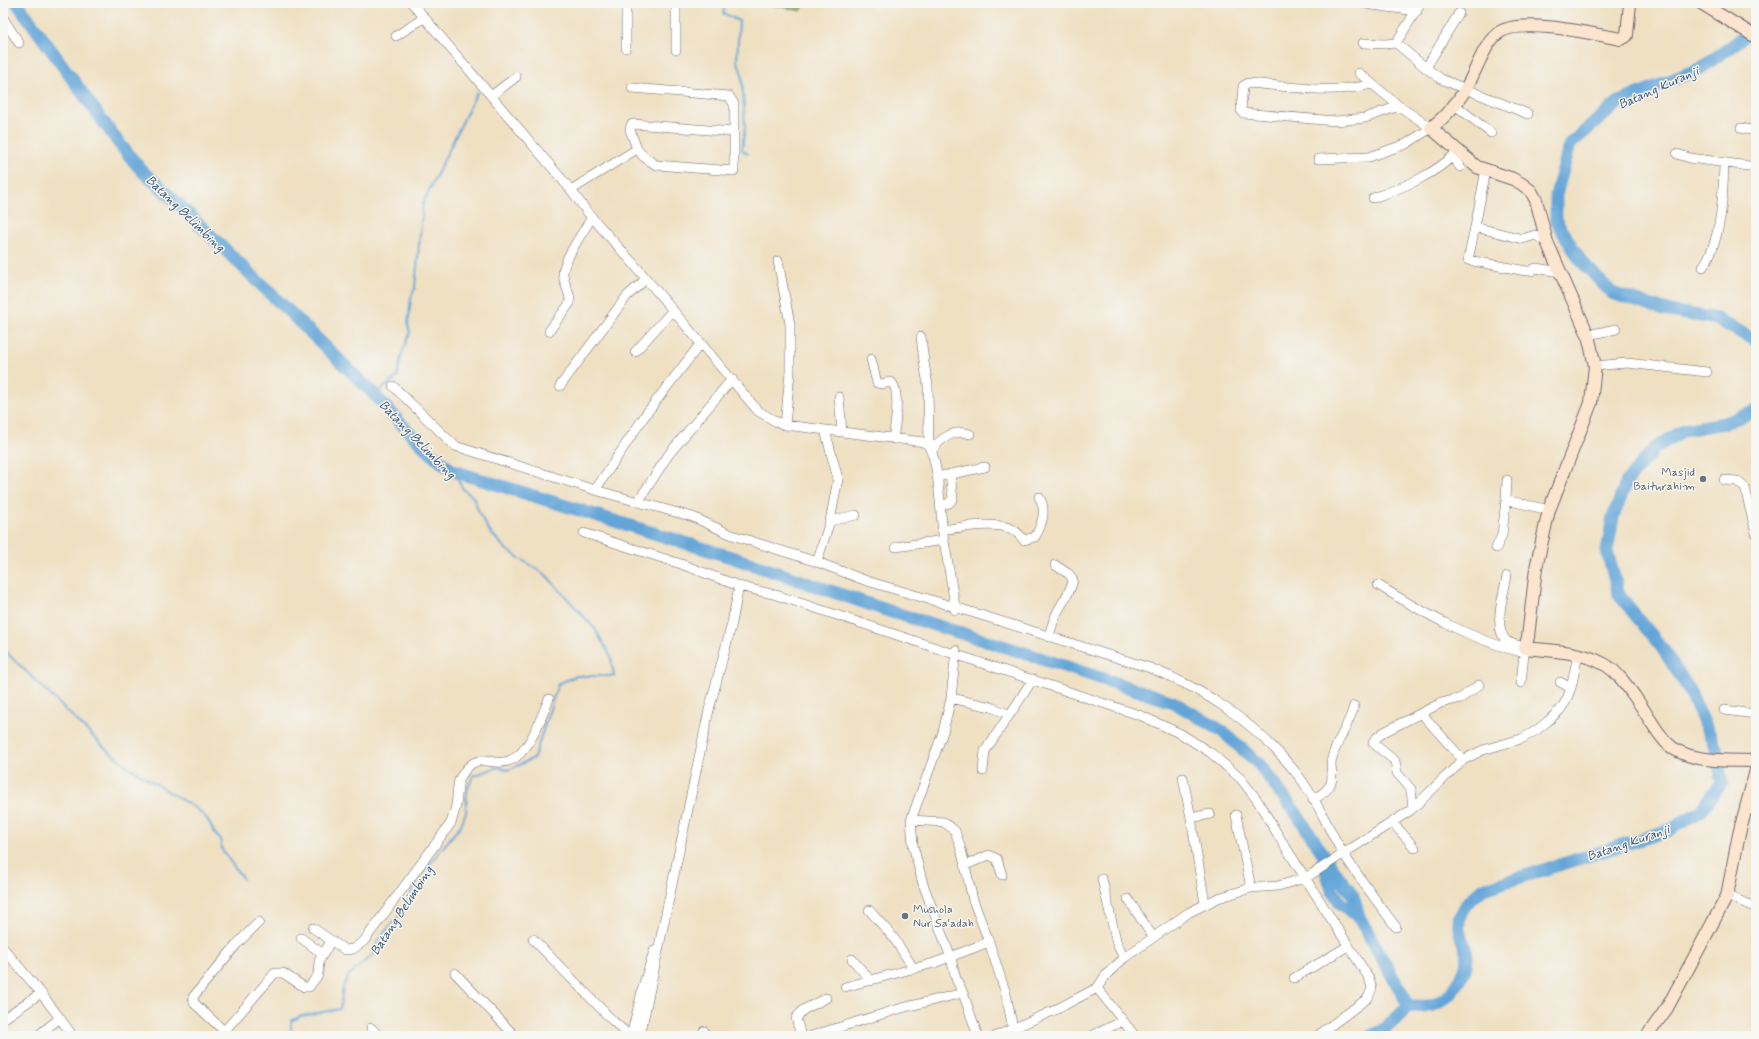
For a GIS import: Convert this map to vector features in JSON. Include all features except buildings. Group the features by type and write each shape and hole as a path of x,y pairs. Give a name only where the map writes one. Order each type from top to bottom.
{"street":[{"path":"412,3 758,411 785,425 924,442 930,449"},
{"path":"626,3 626,48"},
{"path":"676,3 676,50"},
{"path":"1318,159 1369,157 1406,144 1431,128 1455,105 1465,90 1485,51 1498,33 1512,28 1549,27 1620,39 1627,35 1630,3"},
{"path":"1701,3 1756,37"},
{"path":"1365,4 1419,7"},
{"path":"1363,43 1385,44 1396,42 1419,7"},
{"path":"1426,68 1459,13"},
{"path":"3,18 19,43"},
{"path":"396,36 424,18"},
{"path":"1396,42 1441,79 1465,90 1528,114"},
{"path":"1359,73 1399,106 1431,128 1455,154 1477,167 1522,184 1531,191 1536,200 1547,242 1588,334 1595,366 1590,403 1549,510 1536,568 1528,637 1524,650 1521,683"},
{"path":"491,96 516,77"},
{"path":"1372,84 1360,87 1328,89 1248,83 1243,86 1241,110 1246,114 1336,122 1365,118 1399,106"},
{"path":"632,88 729,96 734,104 734,132 734,171 656,165 644,157 637,149 630,130 633,124 734,132"},
{"path":"1455,105 1491,133"},
{"path":"1741,128 1756,131"},
{"path":"571,190 637,149"},
{"path":"1455,154 1460,167"},
{"path":"1372,198 1404,187 1439,168 1455,154"},
{"path":"1677,154 1724,163 1756,167"},
{"path":"1703,266 1713,248 1716,236 1723,193 1724,163"},
{"path":"1486,170 1468,260 1526,271 1532,271 1536,268 1560,272"},
{"path":"549,331 570,303 564,280 564,267 592,217"},
{"path":"1475,227 1523,239 1535,235 1547,242"},
{"path":"778,261 790,324 790,373 785,425"},
{"path":"560,386 627,296 646,279"},
{"path":"635,352 673,310"},
{"path":"1588,334 1616,329"},
{"path":"921,336 928,385 930,449 937,477 942,530 951,575 955,609"},
{"path":"595,490 646,414 701,343"},
{"path":"871,359 877,383 881,384 891,382 894,386 896,410 893,439"},
{"path":"1595,366 1627,363 1707,372"},
{"path":"641,503 641,497 669,454 732,380"},
{"path":"393,386 454,446 595,490 694,517 732,535 817,562 867,581 1150,668 1178,679 1195,688 1223,706 1265,739 1298,774 1341,855 1396,927"},
{"path":"839,397 842,432"},
{"path":"817,562 830,521 838,479 825,430"},
{"path":"930,449 949,434 962,432 970,434"},
{"path":"937,477 985,467"},
{"path":"940,506 949,503 953,499 950,474"},
{"path":"1496,548 1502,535 1507,480"},
{"path":"1724,480 1737,481 1745,488 1756,533"},
{"path":"942,530 980,525 994,525 1014,530 1024,540 1035,537 1042,520 1044,507 1039,497"},
{"path":"1506,500 1549,510"},
{"path":"830,521 856,515"},
{"path":"584,534 681,564 739,586 776,595 1033,678 1142,716 1181,734 1211,753 1241,779 1258,800 1308,876 1348,946 1369,978 1372,988 1368,998 1316,1036"},
{"path":"896,547 944,540"},
{"path":"1048,637 1054,621 1069,594 1073,580 1069,574 1055,565"},
{"path":"1507,576 1500,618 1500,631 1507,641 1524,650"},
{"path":"1378,585 1415,608 1461,632 1524,650 1578,655 1606,665 1630,690 1655,728 1667,743 1679,752 1703,759 1756,761"},
{"path":"640,1036 709,710 732,623 739,586"},
{"path":"956,653 951,698 943,732 911,820 913,845 923,884 951,958 956,979 963,993 978,1036"},
{"path":"996,1036 1055,1010 1096,988 1106,975 1124,958 1188,913 1205,904 1251,888 1278,886 1308,876 1371,834 1394,823 1413,808 1463,760 1483,750 1521,739 1537,730 1560,710 1571,688 1578,655"},
{"path":"983,771 985,751 1010,714 1013,712 1033,678"},
{"path":"1560,682 1571,688"},
{"path":"1413,808 1411,790 1397,773 1395,761 1373,743 1375,739 1384,732 1421,713 1442,703 1460,698 1479,685"},
{"path":"951,698 991,706 1010,714"},
{"path":"313,928 342,949 347,950 355,948 364,940 451,823 456,804 458,786 460,779 466,770 473,764 482,760 498,762 510,761 520,754 535,730 548,699"},
{"path":"1313,800 1325,792 1332,782 1332,756 1354,706"},
{"path":"1724,710 1756,714"},
{"path":"1421,713 1463,760"},
{"path":"1647,1036 1667,1008 1727,896 1751,809 1756,770"},
{"path":"1183,778 1205,904"},
{"path":"1191,818 1210,814"},
{"path":"1236,815 1251,888"},
{"path":"911,820 944,822 952,827 958,837 973,900 1006,994 1013,1029"},
{"path":"1394,823 1415,848"},
{"path":"964,866 989,855 997,859 1002,875"},
{"path":"1102,879 1118,944 1124,958"},
{"path":"1727,896 1756,908"},
{"path":"1128,899 1153,937"},
{"path":"869,910 893,938 914,969"},
{"path":"259,922 237,944 193,997 194,1003 222,1034 275,973 282,972 304,987 309,987 319,974 318,961 331,942"},
{"path":"302,938 323,954"},
{"path":"533,939 612,1021 630,1036 649,962 654,950 658,946"},
{"path":"845,987 951,958 989,942"},
{"path":"1294,978 1348,946"},
{"path":"3,948 41,993 73,1036"},
{"path":"852,959 871,981"},
{"path":"455,973 515,1036"},
{"path":"1096,988 1135,1036"},
{"path":"3,1019 41,993"},
{"path":"811,1036 902,1008 963,993"},
{"path":"801,1036 796,1018 803,1010 826,998"},
{"path":"37,1036 60,1018"},
{"path":"1091,1036 1123,1021"},
{"path":"371,1028 380,1036"}],"green space":[{"path":"761,3 806,3 801,11"}],"waterway":[{"path":"17,3 118,142 142,171 172,198 375,395 422,445 453,471 734,558 892,612 1009,648 1173,702 1222,731 1259,764 1298,816 1336,873 1353,895 1359,917 1409,1006"},
{"path":"726,3 723,13 739,21 737,61 742,74 745,127 742,150 748,154"},
{"name":"Batang Kuranji","path":"1756,24 1736,43 1701,68 1619,102 1570,144 1556,195 1556,221 1581,261 1612,293 1664,310 1717,319 1756,341"},
{"path":"375,395 397,377 402,353 410,333 408,325 411,298 415,288 423,203 477,92"},
{"name":"Batang Kuranji","path":"1372,1036 1386,1028 1409,1006 1433,1005 1445,998 1456,986 1464,972 1467,958 1459,927 1461,912 1466,904 1483,889 1667,831 1701,811 1722,782 1716,748 1688,688 1663,649 1619,595 1607,551 1613,517 1627,481 1655,448 1684,430 1724,423 1756,411"},
{"name":"Batang Belimbing","path":"291,1036 291,1021 301,1016 340,1009 343,987 349,975 375,953 377,942 400,914 420,876 461,825 466,812 467,791 473,776 498,767 508,770 534,758 558,684 576,676 614,676 611,657 595,629 546,575 507,550 490,532 479,513 474,498 463,489 453,471"},
{"path":"3,649 106,749 127,766 198,810 208,820 215,834 220,839 222,850 243,879"},
{"path":"1323,861 1332,890 1341,904 1359,917"}],"place":[{"name":"Masjid Baiturahim","path":"1703,479"},
{"name":"Mushola Nur Sa'adah","path":"905,916"}]}
